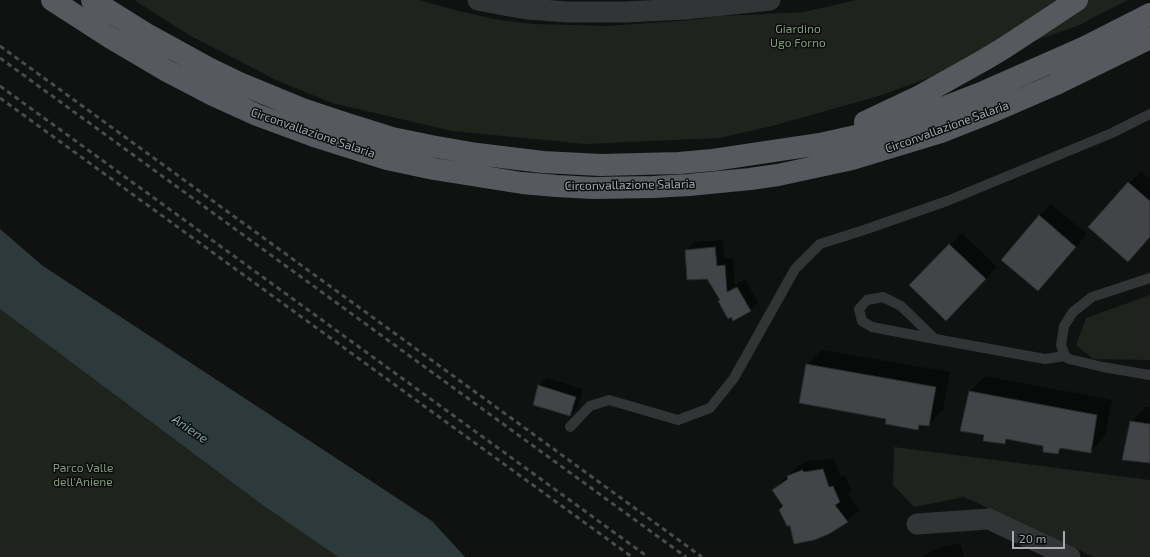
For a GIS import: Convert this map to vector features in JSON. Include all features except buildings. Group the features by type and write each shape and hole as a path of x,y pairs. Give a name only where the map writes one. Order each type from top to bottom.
{"highway":[{"name":"Circonvallazione Salaria","path":"52,0 166,71 238,107 314,136 387,159 434,169 522,183 593,188 682,185 750,179 778,175 878,152 941,132 994,112 1054,85 1150,38"},
{"name":"Circonvallazione Salaria","path":"92,0 148,35 208,68 239,83 338,122 392,138 431,146 522,160 609,164 673,163 713,160 820,144 856,136 922,116 969,98 1085,47 1150,14"},
{"path":"820,144 946,82 1004,48 1077,0"}],"street":[{"path":"478,0 527,9 568,12 625,12 686,9 770,0"},
{"path":"917,524 989,519 1070,557"}],"lane":[{"path":"570,427 590,406 609,400 678,420 710,408 734,378 796,269 820,244 947,201 1112,132 1150,114"},
{"path":"1065,356 1061,345 1064,326 1073,312 1092,297 1150,278"},
{"path":"935,339 901,306 883,297 867,300 859,309 862,321 872,327 935,339 1044,359 1065,356 1070,359 1103,367 1150,375"}],"green space":[{"name":"Giardino Ugo Forno","path":"134,0 419,0 494,19 533,24 606,26 692,20 719,16 804,12 856,0 1128,0 1077,26 879,96 772,126 719,138 585,144 452,131 332,103 276,80 189,35"},
{"path":"1150,295 1150,360 1093,359 1076,345 1086,318"},
{"name":"Parco Valle dell'Aniene","path":"0,309 261,504 338,557 0,557"},
{"path":"894,447 1150,480 1150,557 1094,557 964,497 914,507 893,485"}],"water":[{"name":"Aniene","path":"0,229 43,266 432,521 465,557 338,557 261,504 0,309"}],"railway":[{"path":"0,46 702,557"},
{"path":"0,58 686,557"},
{"path":"0,86 648,557"},
{"path":"0,98 632,557"}]}
